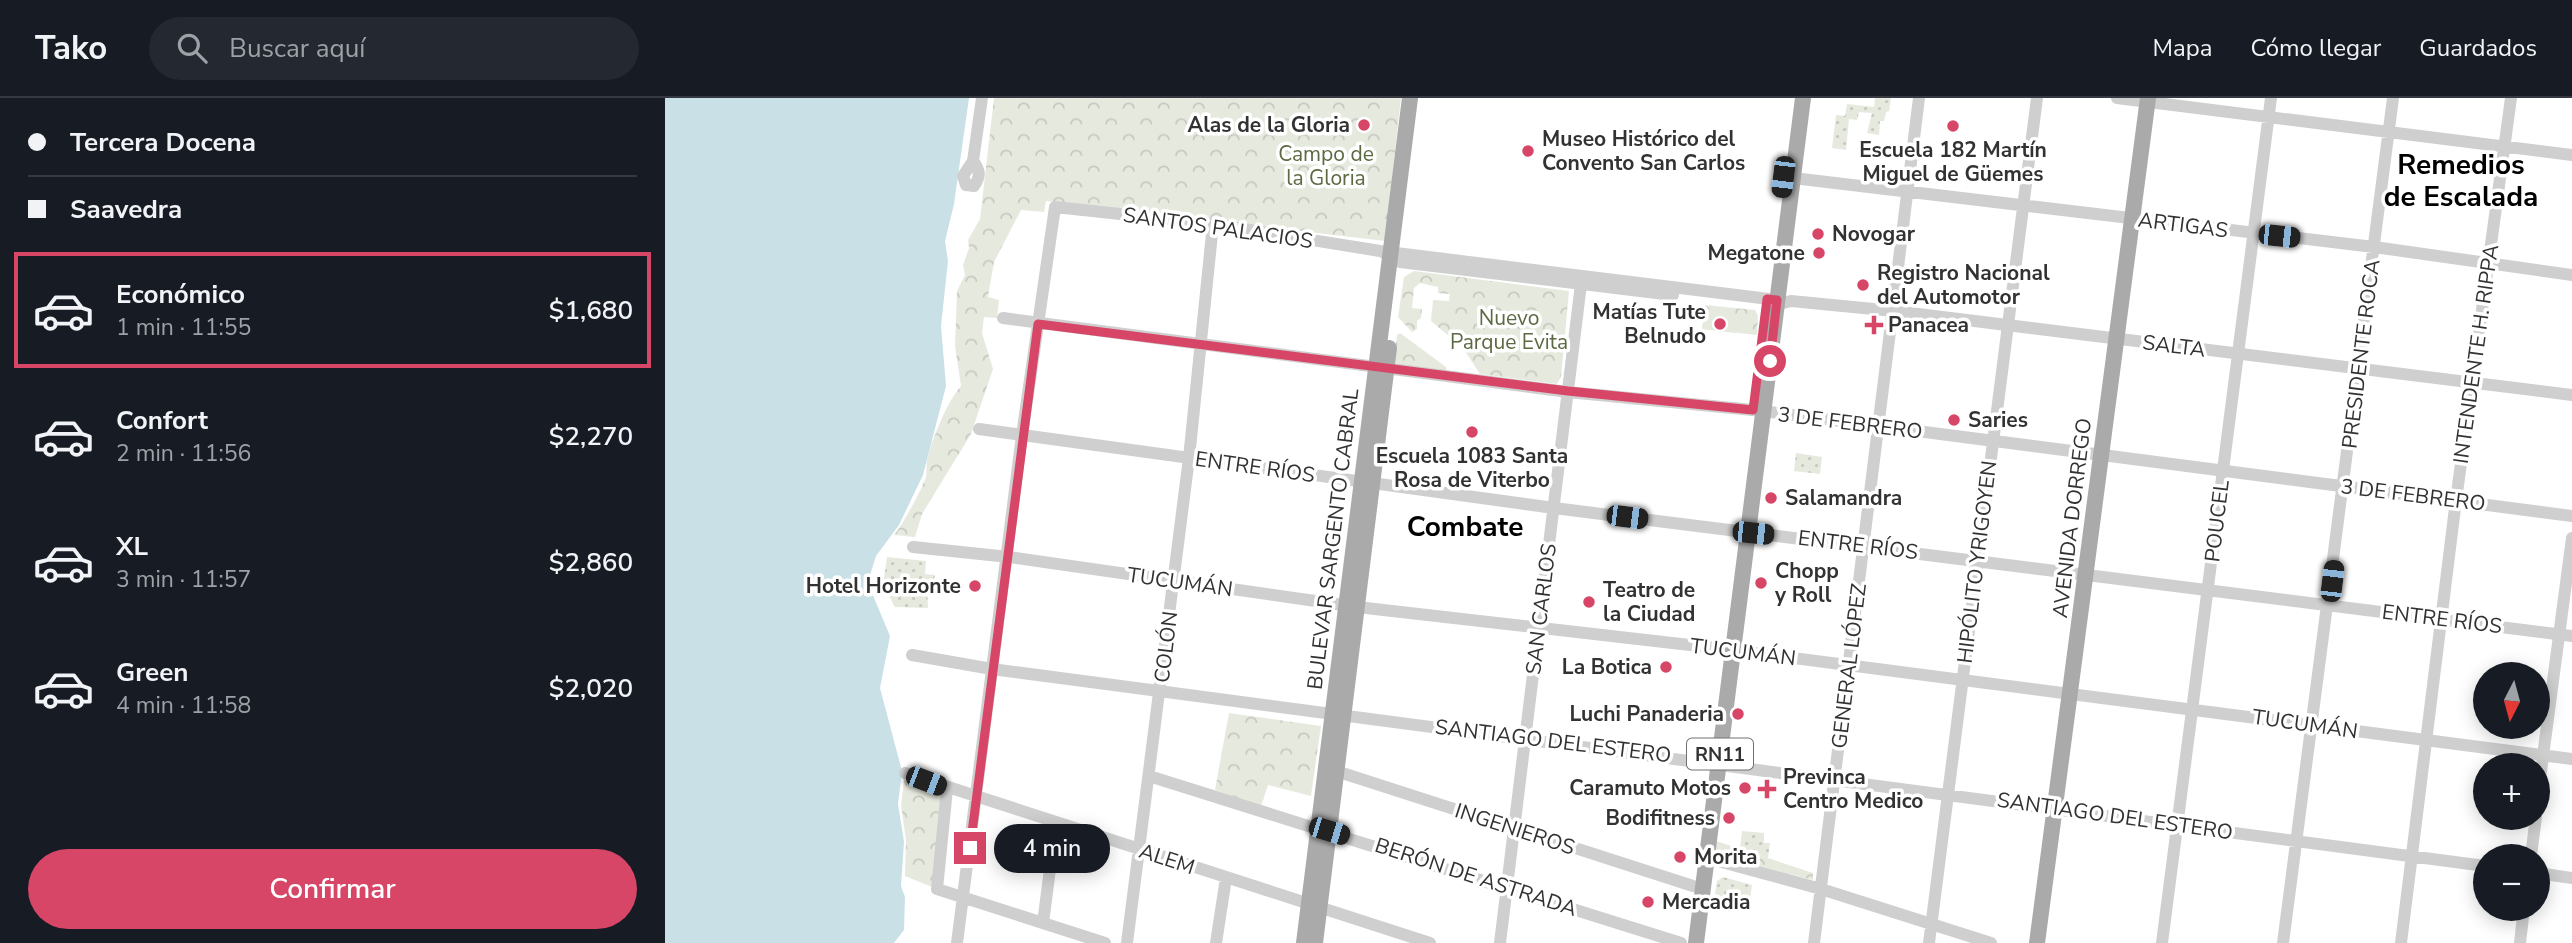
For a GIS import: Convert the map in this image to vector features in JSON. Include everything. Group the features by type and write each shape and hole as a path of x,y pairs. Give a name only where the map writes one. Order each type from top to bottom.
{"main road":[{"name":"BULEVAR SARGENTO CABRAL","path":"1315,943 1314,906 1381,368 1410,98"},
{"name":"BULEVAR SARGENTO CABRAL","path":"1393,255 1419,98"},
{"name":"RN11","path":"1684,943 1714,762 1772,303 1793,98"},
{"name":"RN11","path":"1772,303 1803,98"},
{"name":"AVENIDA DORREGO","path":"2037,943 2072,694 2148,100"},
{"name":"BULEVAR SARGENTO CABRAL","path":"1323,829 1336,771 1338,714"},
{"name":"RN11","path":"1696,943 1707,858 1714,762"},
{"name":"BULEVAR SARGENTO CABRAL","path":"1304,943 1314,906"}],"street":[{"path":"974,161 982,98"},
{"name":"GENERAL LÓPEZ","path":"1814,943 1919,98"},
{"name":"HIPÓLITO YRIGOYEN","path":"1929,943 1964,680 1991,441 2037,98"},
{"path":"2117,98 2572,155"},
{"name":"POUCEL","path":"2162,943 2271,98"},
{"name":"PRESIDENTE ROCA","path":"2283,943 2393,98"},
{"name":"INTENDENTE H. RIPPA","path":"2401,943 2456,500 2511,98"},
{"name":"ARTIGAS","path":"1793,178 2374,247 2572,275"},
{"name":"SANTOS PALACIOS","path":"1038,324 1055,207 1213,224 1393,255 1582,280"},
{"name":"COLÓN","path":"1127,943 1189,458 1213,224"},
{"name":"SALTA","path":"1582,280 1772,303 1791,301 1894,311 2572,395"},
{"name":"SAN CARLOS","path":"1500,943 1582,280"},
{"name":"3 DE FEBRERO","path":"1003,318 1381,368 1880,426 2572,516"},
{"path":"957,943 1038,324"},
{"name":"ENTRE RÍOS","path":"979,429 1554,508 2572,636"},
{"path":"2543,753 2572,538"},
{"name":"TUCUMÁN","path":"913,547 1009,557 1351,606 1849,665 2528,753"},
{"name":"SANTIAGO DEL ESTERO","path":"912,655 992,668 2473,864"},
{"name":"TUCUMÁN","path":"2550,756 2572,759"},
{"name":"INGENIEROS","path":"1336,771 1693,886"},
{"name":"ALEM","path":"905,773 947,789 1430,943"},
{"name":"BERÓN DE ASTRADA","path":"1149,776 1684,943"},
{"path":"947,789 937,889 1105,943"},
{"path":"1043,923 1056,823"},
{"path":"1707,858 1821,889 1991,943"},
{"path":"2550,875 2572,878"},
{"path":"1216,943 1226,878"},
{"path":"2520,943 2523,921"}],"green space":[{"name":"Campo de la Gloria","path":"994,98 1401,98 1385,241 1046,201 1044,212 1021,210 994,262 988,297 999,300 997,318 984,317 982,333 993,369 971,434 922,514 915,537 894,535 924,483 927,461 936,432 961,386 955,346 957,291 965,275 963,265 969,248 968,240 980,219"},
{"path":"1875,98 1891,98 1889,111 1886,112 1884,121 1880,121 1879,135 1867,133 1872,113 1859,112 1857,120 1849,119 1846,150 1832,148 1836,115 1845,116 1847,104 1874,107"},
{"name":"Nuevo Parque Evita","path":"1414,271 1569,291 1561,377 1557,384 1480,374 1463,348 1431,321 1433,300 1449,301 1450,294 1438,293 1438,287 1420,283 1414,288 1412,308 1422,309 1417,329 1412,332 1398,317 1404,277"},
{"path":"1705,305 1755,310 1758,316 1757,335 1702,329"},
{"name":"Matías Tute Belnudo","path":"1705,308 1731,312 1738,320 1736,333 1702,329"},
{"path":"1400,333 1446,367 1447,371 1400,366 1394,361 1397,335"},
{"path":"1796,453 1822,457 1820,474 1794,471"},
{"path":"887,557 926,561 925,574 935,575 933,587 927,587 928,608 895,607 883,585"},
{"path":"1229,713 1321,726 1311,796 1268,785 1261,806 1215,790"},
{"path":"905,773 947,789 937,889 905,876 906,840 901,806"},
{"path":"1742,831 1764,833 1764,843 1770,843 1768,858 1740,849"},
{"path":"1713,840 1813,873 1813,880 1716,855"},
{"path":"1723,877 1752,885 1749,906 1715,894 1717,881"}],"water":[{"path":"665,98 969,98 954,204 945,241 948,261 941,326 946,386 923,475 899,525 876,556 871,572 872,593 890,636 880,688 902,771 898,804 904,842 901,886 905,897 904,930 894,943 665,943"}],"place":[{"name":"Alas de la Gloria","path":"1364,125"},
{"name":"Escuela 182 Martín Miguel de Güemes","path":"1953,126"},
{"name":"Museo Histórico del Convento San Carlos","path":"1528,151"},
{"name":"Novogar","path":"1818,234"},
{"name":"Megatone","path":"1819,253"},
{"name":"Registro Nacional del Automotor","path":"1863,285"},
{"name":"Matías Tute Belnudo","path":"1720,324"},
{"name":"Panacea","path":"1874,325"},
{"name":"Saries","path":"1954,420"},
{"name":"Escuela 1083 Santa Rosa de Viterbo","path":"1472,432"},
{"name":"Salamandra","path":"1771,498"},
{"name":"Chopp y Roll","path":"1761,583"},
{"name":"Hotel Horizonte","path":"975,586"},
{"name":"Teatro de la Ciudad","path":"1589,602"},
{"name":"La Botica","path":"1666,667"},
{"name":"Luchi Panaderia","path":"1738,714"},
{"name":"Caramuto Motos","path":"1745,788"},
{"name":"Previnca Centro Medico","path":"1767,789"},
{"name":"Bodifitness","path":"1729,818"},
{"name":"Morita","path":"1680,857"},
{"name":"Mercadia","path":"1648,902"}],"district":[{"name":"Remedios de Escalada","path":"2461,180"},
{"name":"Combate","path":"1465,526"}],"route":[{"path":"970,848 1038,324 1568,391 1753,410 1767,299 1777,300 1770,361"}]}
